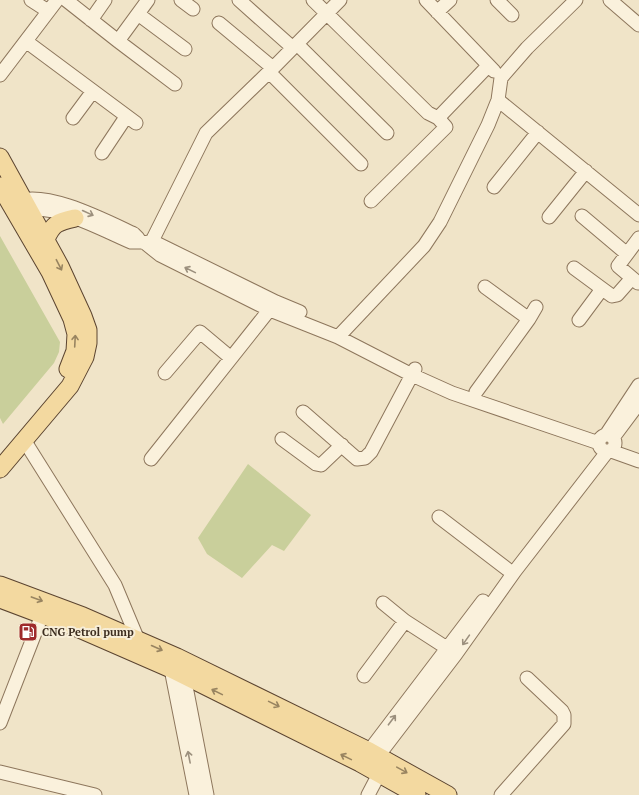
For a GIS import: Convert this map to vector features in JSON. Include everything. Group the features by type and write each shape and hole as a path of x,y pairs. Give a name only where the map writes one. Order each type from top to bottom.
{"main road":[{"path":"0,157 20,207 72,319 76,334 75,350 70,364 62,378 52,392 0,453"},
{"path":"0,186 20,207 46,239 60,266 88,330 88,343 85,357 70,386 0,469"},
{"path":"46,239 54,225 61,221 75,218"},
{"path":"0,585 83,616 138,640 180,666 417,795"},
{"path":"0,599 180,666 373,753 448,795"}],"street":[{"path":"31,0 48,11"},
{"path":"0,75 27,42 57,0"},
{"path":"66,0 174,84"},
{"path":"91,20 105,0"},
{"path":"118,41 148,0"},
{"path":"181,0 193,10"},
{"path":"239,0 295,46 387,133"},
{"path":"313,0 327,12 428,113 438,118 446,127 371,201"},
{"path":"146,242 206,133 340,0"},
{"path":"426,0 501,78"},
{"path":"438,12 450,0"},
{"path":"497,0 512,15"},
{"path":"340,333 424,246 440,222 488,125 498,100 501,78 527,48 576,0"},
{"path":"610,0 639,25"},
{"path":"138,14 185,50"},
{"path":"219,23 271,70 361,164"},
{"path":"27,42 131,120 102,153"},
{"path":"438,118 488,66"},
{"path":"73,118 93,92"},
{"path":"498,100 639,215"},
{"path":"494,187 538,132"},
{"path":"549,217 586,172"},
{"path":"20,207 49,201 80,209 134,234 146,242 273,306 340,333 396,360 414,372 457,395 607,443 639,451"},
{"path":"20,207 47,210 75,218 131,242 146,242"},
{"path":"582,216 627,254"},
{"path":"574,268 612,296 616,295 636,281 618,266 639,238"},
{"path":"485,287 529,319"},
{"path":"579,320 602,289"},
{"path":"151,459 273,306"},
{"path":"476,392 529,319 536,307"},
{"path":"165,373 200,332 231,358"},
{"path":"414,372 476,392 607,443 639,461"},
{"path":"303,412 357,458 365,458 371,452 414,372"},
{"path":"373,753 514,571 607,443 639,385"},
{"path":"452,651 507,569 639,403"},
{"path":"282,439 316,464 322,465 342,445"},
{"path":"24,440 116,585 138,640"},
{"path":"439,517 507,569"},
{"path":"383,603 405,621 452,651"},
{"path":"0,723 42,615"},
{"path":"364,676 405,621"},
{"path":"180,666 196,795"},
{"path":"180,666 207,795"},
{"path":"501,795 564,724 565,720 562,711 527,678"},
{"path":"0,772 95,795"},
{"path":"368,795 379,774"}],"green space":[{"path":"0,236 60,342 59,352 54,363 3,424 0,418"},
{"path":"248,464 311,515 284,551 272,545 242,578 207,554 198,538"}],"place":[{"name":"CNG Petrol pump","path":"28,632"}]}
